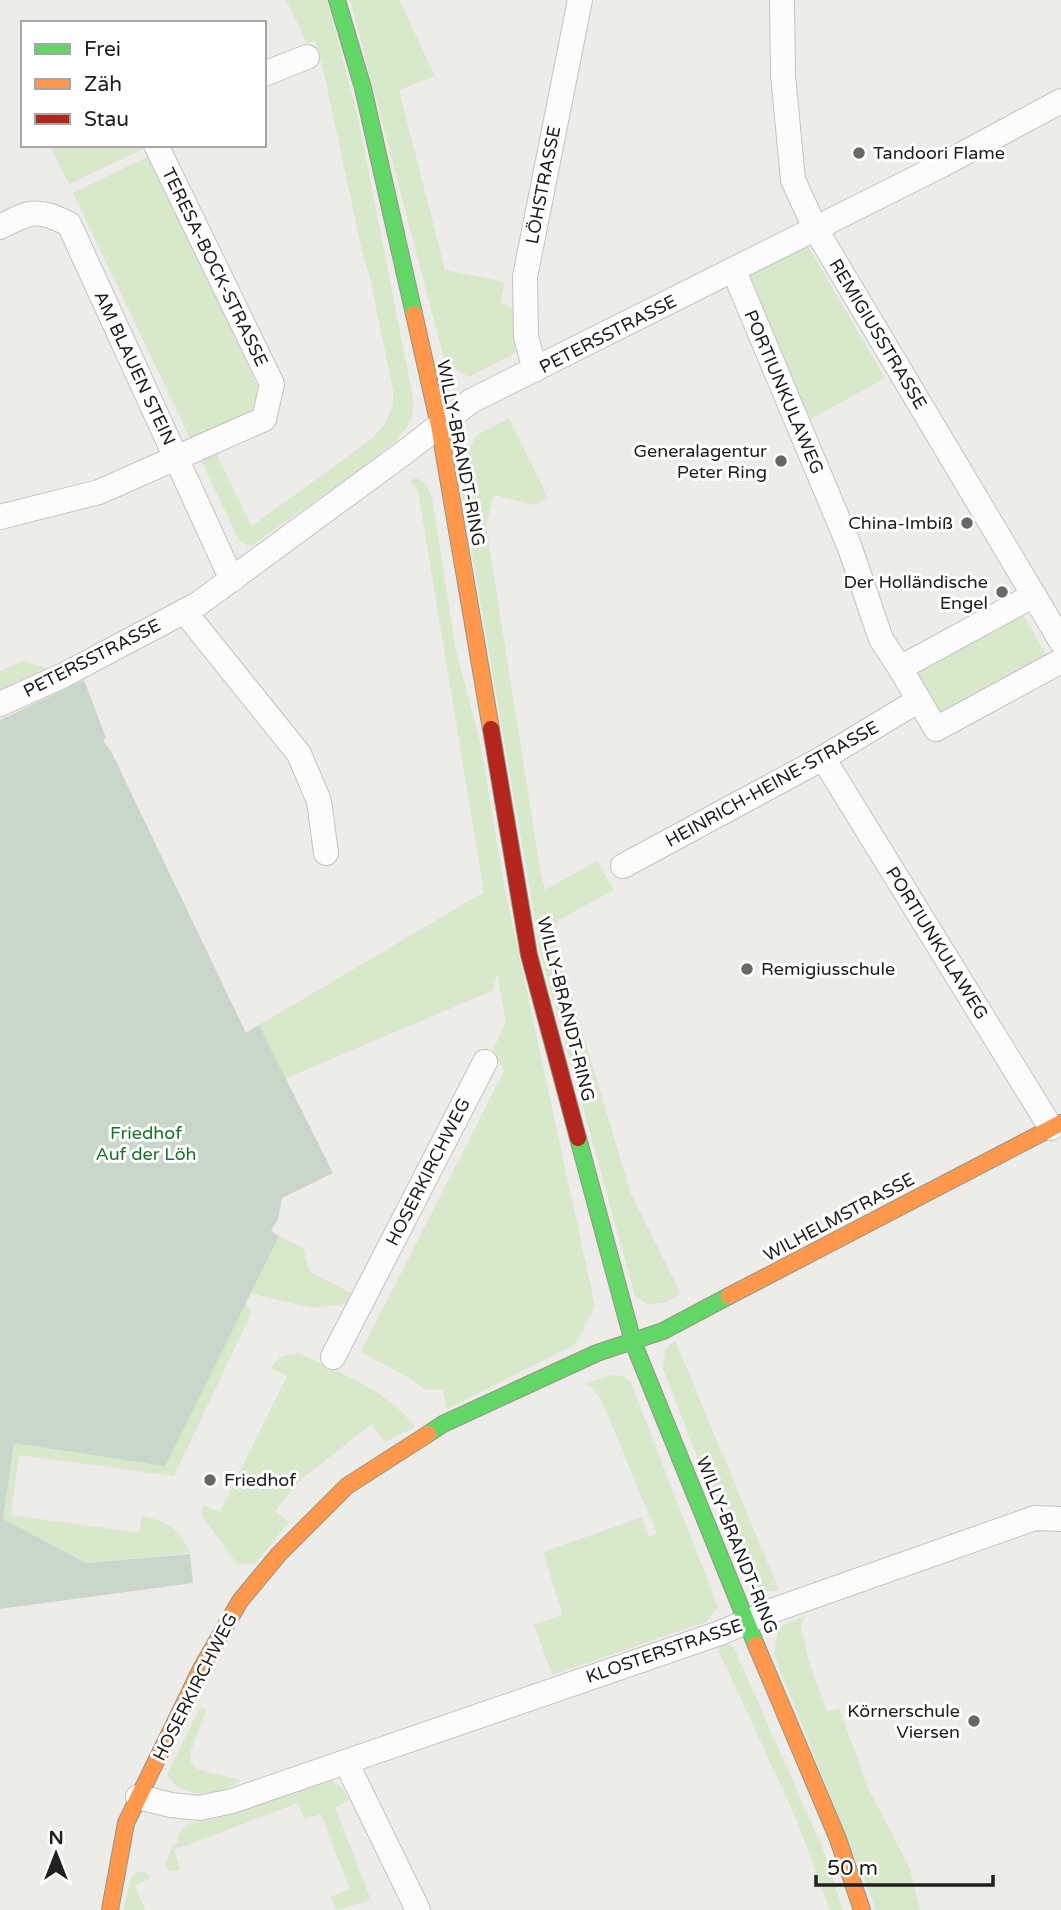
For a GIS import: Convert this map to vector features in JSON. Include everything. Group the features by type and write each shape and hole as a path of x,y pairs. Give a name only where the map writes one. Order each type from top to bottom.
{"main road":[{"name":"WILLY-BRANDT-RING","path":"337,0 366,101 439,425 529,955 633,1342 838,1839 862,1910"},
{"name":"WILHELMSTRASSE","path":"633,1342 663,1331 1056,1126"},
{"name":"HOSERKIRCHWEG","path":"110,1910 120,1846 126,1823 138,1797 202,1667 240,1601 279,1554 347,1486 443,1424 597,1353 633,1342"}],"street":[{"name":"LÖHSTRASSE","path":"535,370 526,337 525,277 580,0"},
{"name":"REMIGIUSSTRASSE","path":"782,0 783,75 793,180 815,228 1058,631"},
{"path":"266,73 307,57"},
{"name":"PETERSSTRASSE","path":"0,704 64,675 184,611 232,580 471,401 734,271 1061,101"},
{"name":"TERESA-BOCK-STRASSE","path":"157,147 272,384 264,419 176,456"},
{"name":"AM BLAUEN STEIN","path":"0,227 29,212 52,216 69,224 232,580"},
{"name":"PORTIUNKULAWEG","path":"734,271 850,548 881,639 936,729 1061,661"},
{"path":"0,517 99,492 176,456"},
{"path":"900,668 1034,595"},
{"path":"184,611 299,754 319,800 326,853"},
{"name":"HEINRICH-HEINE-STRASSE","path":"623,866 823,758 919,700"},
{"name":"PORTIUNKULAWEG","path":"823,758 1056,1126"},
{"name":"HOSERKIRCHWEG","path":"333,1357 485,1062"},
{"name":"KLOSTERSTRASSE","path":"138,1797 171,1805 200,1808 232,1801 1035,1518 1061,1519"},
{"path":"346,1762 418,1910"}],"green space":[{"path":"286,0 327,0 358,117 414,403 411,421 397,440 357,472 251,546 240,542 200,458 215,451 252,526 373,438 386,422 393,404 393,390 370,278 322,64 315,41 307,43"},
{"path":"350,0 399,0 435,76 399,90 445,270 505,282 500,304 514,308 519,351 469,377 445,362"},
{"path":"51,147 145,147 145,148 69,184"},
{"path":"149,156 260,391 255,407 248,412 191,440 73,193"},
{"path":"808,246 885,378 807,421 748,277"},
{"path":"509,418 548,498 534,505 494,495 486,525 541,875 545,890 597,861 614,890 558,920 553,934 631,1194 681,1294 664,1303 647,1304 635,1296 541,955 462,496 467,453 476,436"},
{"path":"416,478 425,483 432,497 456,651 480,741 506,895 595,1306 576,1344 447,1409 443,1390 426,1390 361,1352 504,1071 493,1050 506,1022 497,974 492,991 284,1079 259,1025 484,892 418,491 410,481"},
{"path":"1021,611 1048,658 938,717 913,669"},
{"path":"24,661 49,669 0,691 0,671"},
{"name":"Friedhof Auf der Löh","path":"84,680 106,738 103,741 111,751 246,1033 259,1025 333,1173 282,1198 278,1219 271,1231 279,1236 165,1466 14,1443 3,1519 86,1563 190,1554 193,1583 0,1609 0,720"},
{"path":"279,1236 303,1248 310,1272 352,1293 346,1304 312,1308 250,1293"},
{"path":"245,1304 251,1311 250,1316 174,1476 19,1455 11,1515 139,1533 142,1516 172,1527 190,1553 86,1563 3,1519 14,1443"},
{"path":"675,1340 779,1590 763,1592 748,1586 663,1369 665,1350"},
{"path":"299,1353 377,1393 404,1414 415,1427 385,1442 372,1424 299,1481 275,1511 289,1522 255,1564 237,1564 202,1516 203,1505 220,1512 287,1376 271,1368 281,1356"},
{"path":"611,1375 622,1376 630,1381 718,1607 706,1622 552,1675 534,1624 563,1615 543,1552 642,1517 649,1537 657,1534 601,1399 591,1387 584,1384"},
{"path":"806,1615 801,1626 809,1662 827,1712 839,1708 869,1790 910,1869 920,1910 876,1910 774,1655 778,1628"},
{"path":"715,1643 726,1643 734,1648 823,1849 843,1910 830,1910 796,1818"},
{"path":"200,1707 207,1709 190,1753 191,1763 199,1770 241,1780 223,1790 201,1794 182,1788 167,1774"},
{"path":"329,1779 343,1789 349,1800 335,1808 371,1900 337,1910 330,1897 350,1889 321,1814 304,1819 298,1803 174,1850 180,1869 169,1872 166,1864 173,1844 177,1844 179,1834 187,1824 217,1818"},
{"path":"138,1872 148,1873 150,1879 135,1885 145,1910 123,1910 132,1876"}],"traffic: fast":[{"path":"337,0 363,88 414,314"},
{"path":"578,1138 633,1342 756,1645"},
{"path":"428,1434 443,1424 597,1353 663,1331 729,1296"}],"traffic: slow":[{"path":"414,314 439,425 491,729"},
{"path":"729,1296 1061,1123"},
{"path":"110,1910 126,1823 202,1667 240,1601 279,1554 347,1486 428,1434"},
{"path":"756,1645 838,1839 862,1910"}],"traffic: jam":[{"path":"491,729 529,955 578,1138"}],"place":[{"name":"Tandoori Flame","path":"859,153"},
{"name":"Generalagentur Peter Ring","path":"781,461"},
{"name":"China-Imbiß","path":"967,523"},
{"name":"Der Holländische Engel","path":"1002,592"},
{"name":"Remigiusschule","path":"747,969"},
{"name":"Friedhof","path":"210,1480"},
{"name":"Körnerschule Viersen","path":"974,1721"}]}
